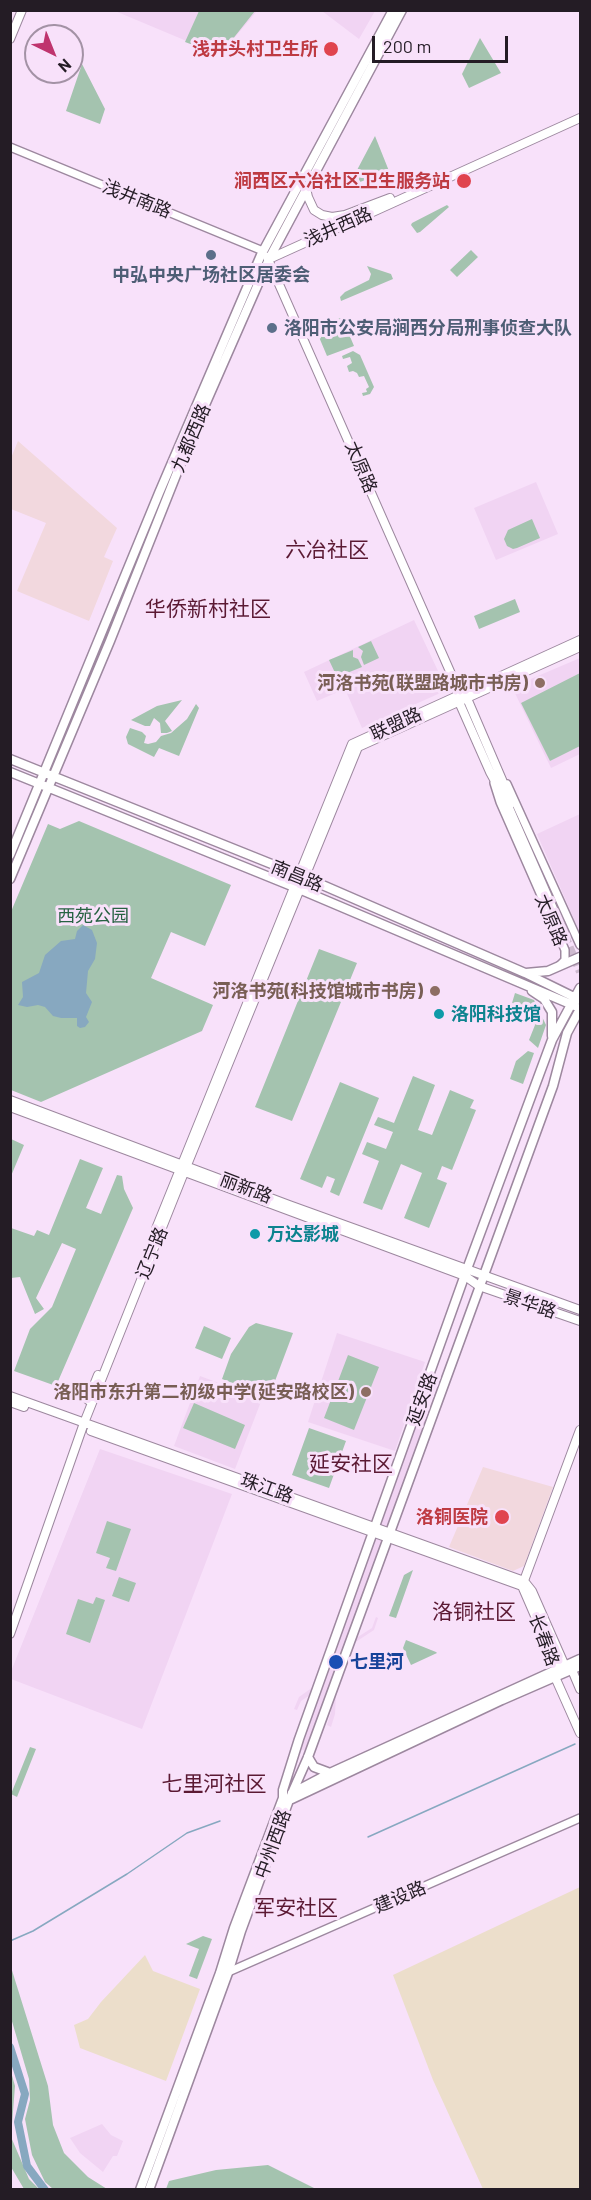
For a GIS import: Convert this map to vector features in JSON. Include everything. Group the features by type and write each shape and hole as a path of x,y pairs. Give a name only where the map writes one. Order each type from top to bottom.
{"main road":[{"path":"10,29 20,10"},
{"path":"10,39 20,10"},
{"name":"九都西路","path":"10,855 110,641 264,255 393,10"},
{"name":"九都西路","path":"264,255 306,188 402,10"},
{"name":"浅井西路","path":"306,188 314,210 332,217 345,216 393,197 580,113"},
{"name":"浅井西路","path":"264,255 580,118"},
{"name":"太原路","path":"264,255 456,685 458,699 490,772 506,801 567,935 498,767 466,695 456,685"},
{"name":"联盟路","path":"296,888 352,744 458,699 580,640"},
{"name":"联盟路","path":"466,695 580,647"},
{"name":"南昌路","path":"10,759 301,876 523,972 575,1000 580,1010"},
{"name":"南昌路","path":"10,772 296,888 519,983 575,1000"},
{"name":"九都西路","path":"10,879 44,786"},
{"name":"辽宁路","path":"10,1618 81,1425 296,888"},
{"path":"523,972 548,971 580,957"},
{"path":"519,983 527,982 528,978 523,972"},
{"path":"519,983 543,999 550,1010 550,1044 559,1045 563,1054"},
{"name":"延安路","path":"287,1795 298,1739 466,1272 550,1044 580,988"},
{"name":"延安路","path":"287,1795 308,1757 563,1054 567,1033 580,1010"},
{"name":"丽新路","path":"10,1100 183,1168"},
{"name":"丽新路","path":"10,1107 466,1272 483,1275"},
{"name":"丽新路","path":"466,1272 479,1286"},
{"name":"景华路","path":"483,1275 580,1310"},
{"name":"景华路","path":"479,1286 580,1321"},
{"name":"珠江路","path":"10,1396 81,1425"},
{"name":"珠江路","path":"10,1402 81,1425 523,1583"},
{"name":"辽宁路","path":"10,1634 81,1425"},
{"path":"523,1583 580,1430"},
{"name":"长春路","path":"523,1583 532,1591 566,1670 580,1733"},
{"name":"中州西路","path":"287,1795 566,1670 580,1659"},
{"name":"长春路","path":"566,1670 580,1689"},
{"name":"中州西路","path":"149,2190 225,1975 234,1928 287,1795 330,1773 566,1670"},
{"path":"308,1757 314,1767 330,1773"},
{"name":"中州西路","path":"141,2190 225,1975"}],"street":[{"name":"浅井南路","path":"10,147 264,255"},
{"name":"浅井南路","path":"10,151 264,255"},
{"name":"太原路","path":"498,767 514,797 580,945"},
{"name":"太原路","path":"490,772 500,802 565,950 565,960 559,966"},
{"name":"建设路","path":"225,1975 580,1818"},
{"name":"建设路","path":"225,1975 580,1823"}],"shaded area":[{"path":"115,11 257,11 220,55"},
{"path":"322,11 375,11 359,39"},
{"path":"18,441 117,528 104,557 113,561 89,621 17,591 46,523 11,509 11,458"},
{"path":"536,482 558,534 496,560 474,508"},
{"path":"414,620 447,690 362,728 345,689 317,701 304,672"},
{"path":"580,658 580,754 551,768 512,687"},
{"path":"580,814 580,933 537,834"},
{"name":"洛阳市东升第二初级中学(延安路校区)","path":"337,1333 425,1362 395,1451 308,1422"},
{"path":"200,1376 262,1399 235,1469 174,1446"},
{"path":"417,1414 429,1418 353,1640 372,1628 376,1617 378,1618 374,1630 351,1645 331,1694 336,1695 335,1714 331,1727 327,1725 331,1712 331,1699 310,1752 297,1748 313,1693 301,1701 297,1710 294,1709 299,1697 313,1687"},
{"path":"100,1449 232,1494 142,1729 11,1679 10,1674"},
{"name":"洛铜医院","path":"483,1467 553,1487 524,1566 513,1571 449,1547"},
{"path":"580,1887 580,2189 483,2189 433,2080 393,1975"},
{"path":"145,1955 153,1971 200,1989 166,2081 80,2048 74,2025 88,2019"},
{"path":"102,2124 111,2135 123,2141 117,2156 113,2156 103,2172 80,2153 70,2138"}],"green space":[{"path":"199,10 255,11 220,55 185,42"},
{"path":"480,38 501,73 469,88 462,74"},
{"path":"84,68 105,109 100,124 66,111 75,84 84,84"},
{"path":"375,136 389,171 360,182 356,172"},
{"path":"447,205 449,207 420,232 417,233 411,225 412,223"},
{"path":"471,250 478,257 457,277 450,270"},
{"path":"367,266 391,274 393,279 341,301 340,297 345,292 369,280 371,274"},
{"path":"340,318 354,346 327,356 319,337 329,332 325,324"},
{"path":"353,351 360,355 374,387 370,394 363,396 362,393 367,392 366,389 369,387 364,376 359,377 353,371 349,372 347,366 352,363 350,357 343,359 342,356"},
{"path":"532,519 540,538 513,549 507,546 504,539 508,530"},
{"path":"515,599 520,612 479,629 474,616"},
{"path":"371,641 379,658 364,665 361,657 363,651 358,647"},
{"path":"353,650 353,657 358,659 362,667 337,677 329,660"},
{"path":"580,673 580,746 550,761 521,703"},
{"path":"182,700 165,721 172,731 167,733 161,733 160,723 154,718 150,726 131,720 157,706"},
{"path":"196,704 199,708 179,756 159,748 154,757 128,744 126,737 130,728 146,736 144,743 156,742 161,736 171,733 187,719"},
{"name":"西苑公园","path":"79,821 231,885 205,946 171,932 151,978 213,1005 202,1031 41,1102 11,1090 10,914 48,824 60,829"},
{"path":"319,949 357,963 292,1121 255,1107"},
{"path":"515,993 534,1000 546,1025 538,1048 529,1040 535,1025 528,1010 512,1003"},
{"path":"528,1051 534,1053 523,1084 510,1079 516,1061"},
{"path":"413,1076 435,1085 418,1130 432,1135 450,1090 474,1100 470,1108 476,1110 452,1170 442,1166 437,1179 447,1183 429,1228 404,1218 422,1173 401,1164 382,1210 363,1203 379,1161 362,1154 367,1142 386,1149 393,1132 374,1125 378,1117 394,1123"},
{"path":"340,1082 379,1098 339,1196 330,1192 335,1179 327,1176 322,1188 300,1179"},
{"path":"11,1139 24,1145 11,1176"},
{"path":"80,1159 103,1168 86,1208 101,1214 117,1175 122,1176 124,1189 133,1208 56,1386 14,1371 30,1329 52,1307 76,1249 62,1243 36,1298 44,1309 35,1314 20,1277 11,1278 11,1228 34,1236 37,1230 49,1235"},
{"path":"256,1323 293,1333 269,1397 222,1379 231,1354 249,1327"},
{"path":"204,1326 231,1338 222,1359 195,1348"},
{"path":"348,1355 379,1367 354,1430 324,1418"},
{"path":"194,1403 245,1425 235,1449 183,1428"},
{"path":"309,1428 346,1441 329,1488 292,1475"},
{"path":"107,1521 131,1529 116,1571 106,1568 110,1558 96,1553"},
{"path":"413,1570 396,1618 389,1616 404,1575"},
{"path":"119,1577 136,1583 129,1602 112,1596"},
{"path":"96,1597 105,1600 90,1643 66,1634 78,1599 93,1604"},
{"path":"406,1640 437,1653 411,1665 403,1648"},
{"path":"30,1747 36,1749 17,1797 11,1794"},
{"path":"203,1936 212,1939 197,1979 189,1976 199,1949 186,1944"},
{"path":"10,1964 48,2086 53,2125 64,2153 88,2177 107,2189 53,2189 45,2182 32,2155 25,2119 30,2100 29,2079 11,2018"},
{"path":"11,2072 15,2086 11,2137"},
{"path":"11,2137 29,2179 39,2189 24,2189 11,2167"},
{"path":"268,2165 316,2189 166,2189 169,2181 216,2170"}],"water":[{"path":"83,925 92,930 97,943 95,959 88,971 86,993 92,1002 86,1017 89,1022 85,1027 77,1026 77,1018 53,1016 45,1007 18,1005 23,997 22,982 39,973 45,955 61,941 75,939 77,931"}],"waterway":[{"path":"368,1837 575,1744"},
{"path":"10,1941 33,1931 127,1874 187,1833 220,1821"},
{"path":"10,2047 25,2094 18,2122 27,2166 45,2190"}],"tunnel":[{"path":"565,936 580,972"}],"place":[{"name":"浅井头村卫生所","path":"331,49"},
{"name":"涧西区六冶社区卫生服务站","path":"464,181"},
{"name":"中弘中央广场社区居委会","path":"211,255"},
{"name":"洛阳市公安局涧西分局刑事侦查大队","path":"272,328"},
{"name":"河洛书苑(联盟路城市书房)","path":"540,683"},
{"name":"河洛书苑(科技馆城市书房)","path":"435,991"},
{"name":"洛阳科技馆","path":"439,1014"},
{"name":"万达影城","path":"255,1234"},
{"name":"洛阳市东升第二初级中学(延安路校区)","path":"366,1392"},
{"name":"洛铜医院","path":"502,1517"},
{"name":"七里河","path":"336,1662"}],"district":[{"name":"六冶社区","path":"327,550"},
{"name":"华侨新村社区","path":"208,609"},
{"name":"延安社区","path":"351,1464"},
{"name":"洛铜社区","path":"474,1612"},
{"name":"七里河社区","path":"214,1784"},
{"name":"军安社区","path":"296,1908"}]}
